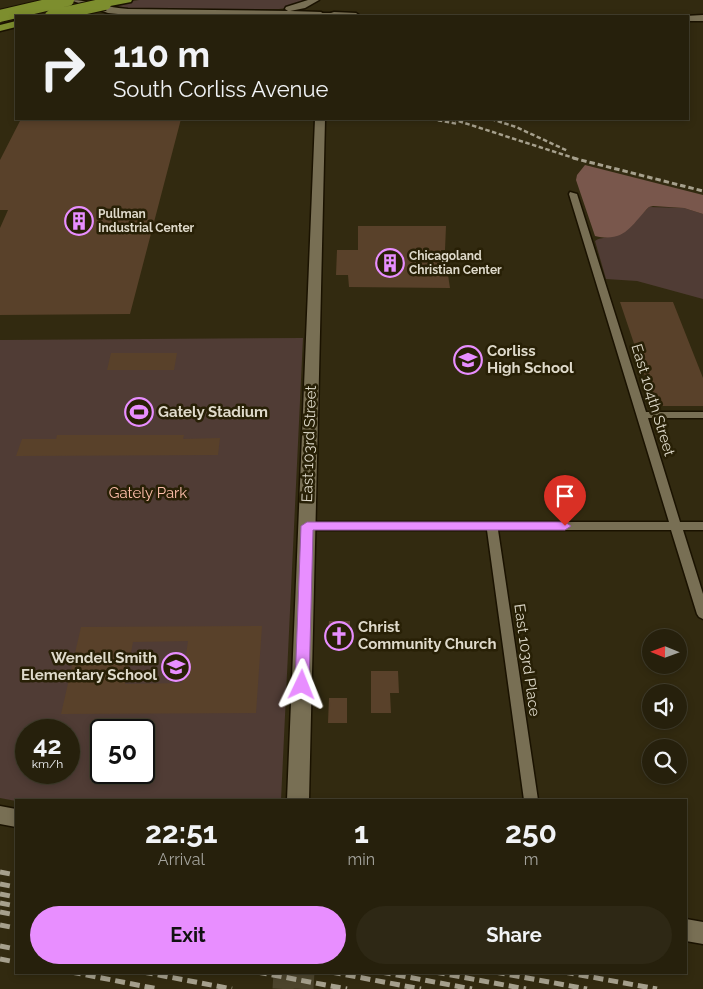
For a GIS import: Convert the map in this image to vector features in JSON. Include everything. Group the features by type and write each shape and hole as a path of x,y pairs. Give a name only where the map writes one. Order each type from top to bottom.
{"highway":[{"path":"0,16 68,0"},
{"path":"53,15 126,0"},
{"path":"0,28 15,24"}],"main road":[{"path":"74,0 111,11 252,12 304,15"},
{"path":"252,12 293,9 314,0"},
{"path":"321,15 322,0"},
{"path":"334,6 334,15"},
{"path":"689,18 703,18"},
{"name":"East 103rd Street","path":"298,799 320,120"},
{"path":"0,815 15,818"},
{"path":"687,930 703,933"}],"street":[{"name":"East 104th Street","path":"573,194 703,614"},
{"path":"641,415 703,415"},
{"path":"307,526 703,526"},
{"name":"East 103rd Place","path":"492,526 531,799"}],"green space":[{"path":"139,0 311,0 296,7 279,9 130,10 106,6"},
{"path":"649,207 684,208 703,214 703,299 637,281 606,279 595,241 608,237 620,230"},
{"name":"Gately Park","path":"303,338 281,799 15,799 15,801 0,798 0,340"}],"shaded area":[{"path":"585,165 703,195 703,214 684,208 653,206 649,207 621,235 605,238 595,236 576,180 577,175"}],"building":[{"name":"Pullman Industrial Center","path":"20,120 181,120 130,314 0,315 0,228 8,210 0,210 0,160"},
{"name":"Chicagoland Christian Center","path":"358,226 446,226 445,250 441,250 444,275 448,275 450,288 349,287 348,275 336,275 337,250 358,250"},
{"path":"620,302 673,302 703,378 703,406 655,406"},
{"path":"111,353 177,353 174,370 107,370"},
{"path":"57,435 184,435 183,439 220,438 218,455 16,456 22,439 56,439"},
{"name":"Christ Community Church","path":"329,621 350,621 350,644 327,644"},
{"path":"262,626 256,713 61,714 81,627","holes":["188,641 182,683 125,684 133,642"]},
{"path":"371,671 398,671 399,693 390,693 391,713 371,713"},
{"path":"329,698 347,698 347,723 328,723"}],"tunnel":[{"path":"283,989 284,974"},
{"path":"303,989 304,974"}],"railway":[{"path":"0,14 15,15"},
{"path":"436,120 458,124"},
{"path":"455,120 577,159"},
{"path":"494,120 516,127 568,151"},
{"path":"573,158 703,191"},
{"path":"0,872 15,875"},
{"path":"0,884 15,887"},
{"path":"0,894 15,897"},
{"path":"0,903 15,906"},
{"path":"0,912 15,915"},
{"path":"0,925 15,928"},
{"path":"0,946 15,949"},
{"path":"0,959 15,962"},
{"path":"81,974 158,989"},
{"path":"153,974 232,989"},
{"path":"268,974 347,989"},
{"path":"342,974 421,989"},
{"path":"392,974 472,989"},
{"path":"446,974 526,989"},
{"path":"506,974 587,989"},
{"path":"575,974 657,989"}],"place":[{"name":"Pullman Industrial Center","path":"79,221"},
{"name":"Chicagoland Christian Center","path":"390,263"},
{"name":"Corliss High School","path":"468,360"},
{"name":"Gately Stadium","path":"139,412"},
{"name":"Christ Community Church","path":"339,636"},
{"name":"Wendell Smith Elementary School","path":"176,667"}],"route":[{"path":"302,685 307,526 565,526"}]}
